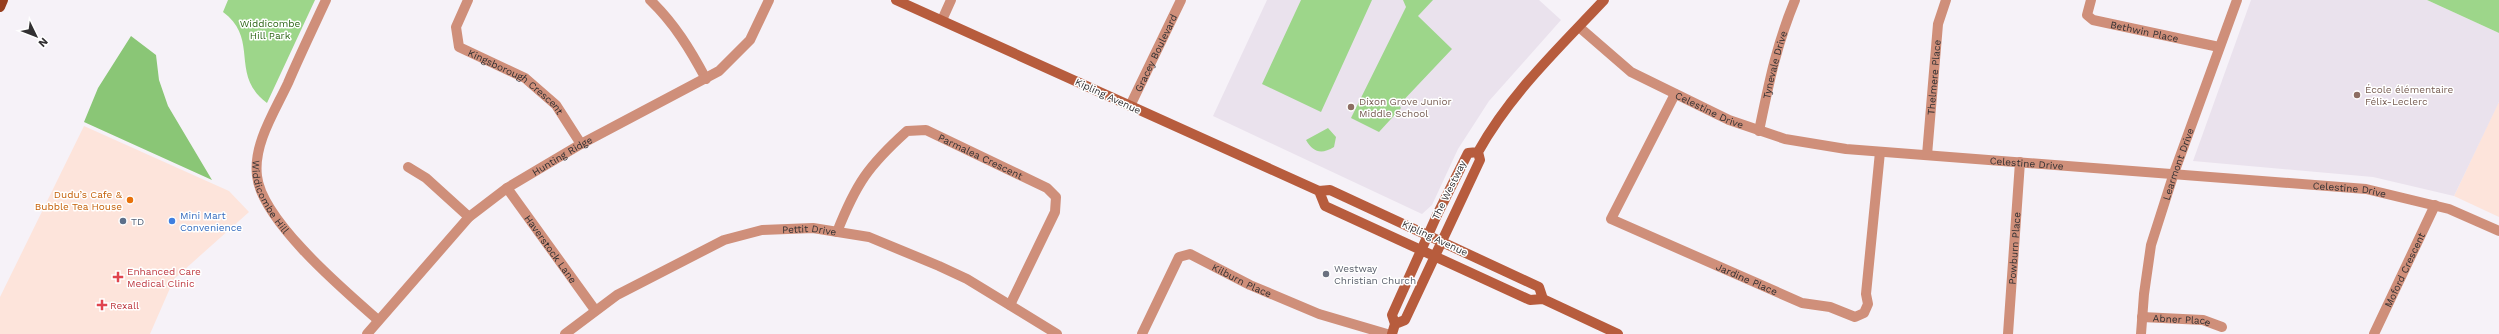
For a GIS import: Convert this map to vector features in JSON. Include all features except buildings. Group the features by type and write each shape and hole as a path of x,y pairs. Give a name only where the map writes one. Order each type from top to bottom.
{"main road":[{"path":"0,7 3,0"},
{"name":"Kipling Avenue","path":"896,0 1319,191 1330,190 1428,235 1539,287 1543,299"},
{"name":"The Westway","path":"1395,324 1405,320 1436,257 1480,160 1478,152 1511,100 1604,0"},
{"name":"The Westway","path":"1392,334 1395,324 1392,315 1428,235 1468,153 1478,152"},
{"name":"Kipling Avenue","path":"1319,191 1325,206 1530,300 1543,299 1618,334"}],"street":[{"name":"Widdicombe Hill","path":"326,0 260,143 257,177 271,210 324,274 378,320"},
{"name":"Kingsborough Crescent","path":"468,0 456,27 459,47 525,78 556,105 581,144"},
{"path":"650,0 666,15 685,40 706,79"},
{"name":"Hunting Ridge","path":"367,334 469,217 507,188 581,144 706,79 724,66 750,40 769,0"},
{"path":"942,20 951,0"},
{"name":"Gracey Boulevard","path":"1130,106 1181,0"},
{"name":"Tynevale Drive","path":"1759,131 1771,69 1779,40 1795,0"},
{"name":"Thelmere Place","path":"1927,155 1938,24 1946,0"},
{"name":"Bethwin Place","path":"2091,0 2087,15 2093,20 2219,47"},
{"name":"Learmont Drive","path":"2141,334 2151,246 2174,173 2237,0"},
{"name":"Celestine Drive","path":"1579,27 1632,72 1675,94 1729,120 1759,131 1827,147 2366,189 2435,205 2499,231"},
{"name":"Jardine Place","path":"1675,94 1611,219 1802,304 1830,307 1855,317 1864,313 1868,304 1866,294 1880,152"},
{"name":"Parmalea Crescent","path":"837,232 854,192 868,168 907,131 926,130 1047,188 1056,197 1056,212 1010,305"},
{"name":"Powburn Place","path":"2008,334 2020,162"},
{"path":"408,168 426,178 469,217"},
{"name":"Haverstock Lane","path":"507,188 596,310"},
{"name":"Moford Crescent","path":"2374,334 2435,205"},
{"name":"Pettit Drive","path":"565,334 618,295 724,240 762,230 812,228 869,237 967,278 1057,334"},
{"name":"Kilburn Place","path":"1142,334 1179,257 1190,254 1250,285 1319,314 1387,334"},
{"name":"Abner Place","path":"2142,317 2203,320 2222,327"}],"shaded area":[{"name":"Dixon Grove Junior Middle School","path":"1267,0 1539,0 1561,20 1489,101 1458,149 1432,205 1422,214 1213,116"},
{"name":"École élémentaire Félix-Leclerc","path":"2251,0 2427,0 2499,33 2499,102 2454,196 2373,177 2193,161"},
{"path":"2499,103 2499,217 2454,196"},
{"path":"84,126 229,191 249,212 174,279 150,334 0,334 0,297"}],"green space":[{"name":"Widdicombe Hill Park","path":"228,0 315,0 267,103 256,92 249,81 240,34 234,23 223,12"},
{"path":"1301,0 1372,0 1321,112 1262,84"},
{"path":"1403,0 1433,0 1418,16 1452,49 1399,105 1401,108 1379,132 1351,118 1406,7"},
{"path":"2427,0 2499,0 2499,33"},
{"path":"131,36 156,55 159,80 168,106 212,180 84,122 98,88"},
{"path":"1328,128 1336,137 1334,147 1325,151 1315,150 1306,140"}],"place":[{"name":"École élémentaire Félix-Leclerc","path":"2357,95"},
{"name":"Dixon Grove Junior Middle School","path":"1351,107"},
{"name":"Dudu’s Cafe & Bubble Tea House","path":"130,200"},
{"name":"TD","path":"123,221"},
{"name":"Mini Mart Convenience","path":"172,221"},
{"name":"Westway Christian Church","path":"1326,274"},
{"name":"Enhanced Care Medical Clinic","path":"118,277"},
{"name":"Rexall","path":"102,305"}]}
